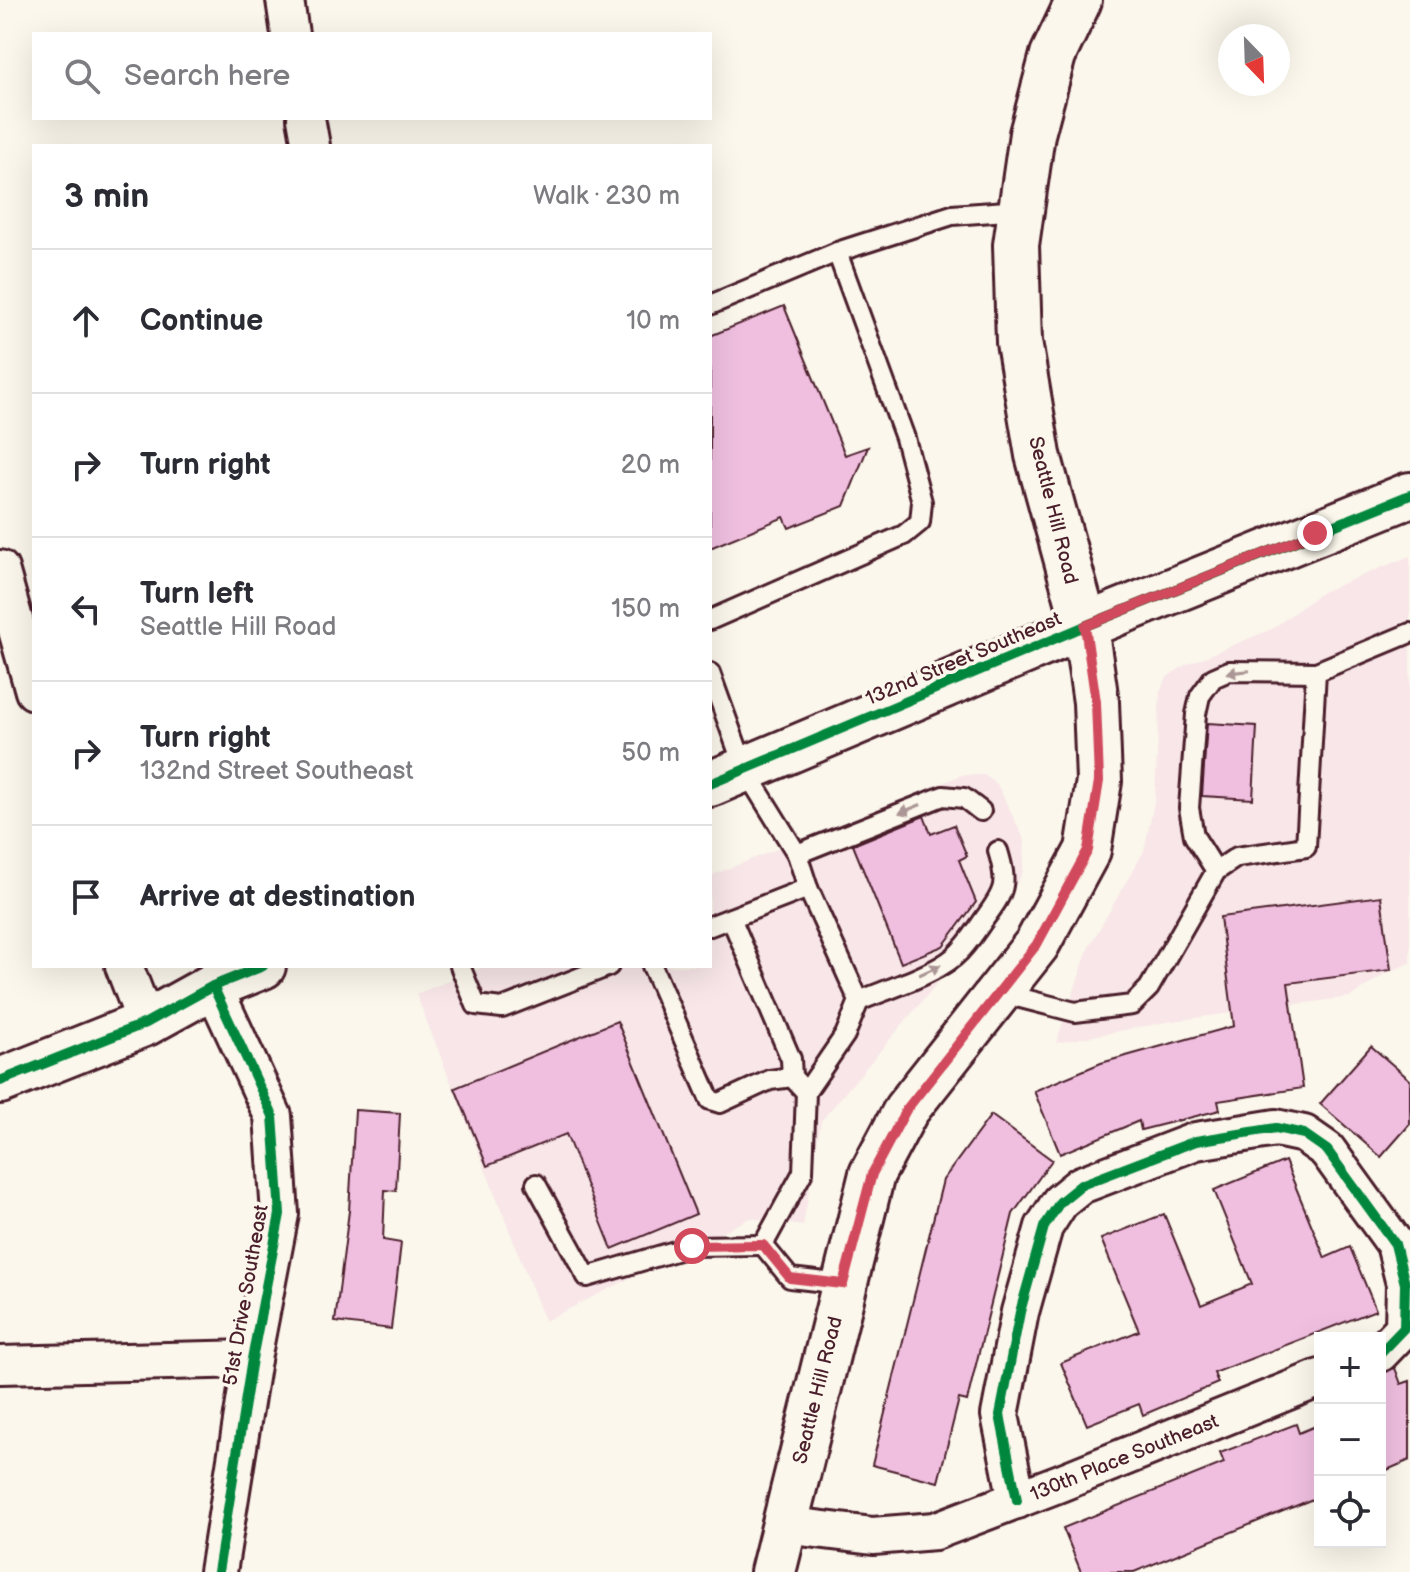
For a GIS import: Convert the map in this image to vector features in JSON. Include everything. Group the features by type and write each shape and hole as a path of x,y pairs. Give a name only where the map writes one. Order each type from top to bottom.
{"main road":[{"name":"Seattle Hill Road","path":"773,1572 872,1174 906,1110 1037,944 1088,850 1099,781 1096,702 1085,626 1038,455 1019,342 1016,245 1032,134 1053,55 1079,0"},
{"name":"132nd Street Southeast","path":"728,777 1085,626 1410,495"},
{"path":"0,1081 146,1023 213,986 258,968"}],"street":[{"path":"285,0 290,32"},
{"path":"306,120 311,144"},
{"path":"2,583 32,684"},
{"path":"125,968 146,1023"},
{"name":"51st Drive Southeast","path":"213,986 273,1116 280,1214 252,1359 218,1572"},
{"path":"1017,1500 1000,1415 1020,1312 1044,1227 1060,1202 1081,1185 1196,1141 1276,1128 1304,1134 1327,1150 1395,1244 1405,1284 1392,1340"},
{"path":"0,1365 252,1359"},
{"name":"130th Place Southeast","path":"784,1525 873,1536 935,1531 1314,1380"}],"lane":[{"path":"712,304 837,252 952,215 1020,210"},
{"path":"712,619 904,535 920,522 922,502 905,438 837,252"},
{"path":"1216,871 1194,836 1189,808 1196,714 1200,696 1213,678 1229,671 1316,672 1410,633"},
{"path":"1000,993 1075,1012 1132,1005 1149,988 1216,871 1237,857 1306,847 1316,672"},
{"path":"712,685 728,777 797,854 808,888 859,1001"},
{"path":"797,854 943,796 964,798 981,811"},
{"path":"763,1245 803,1172 806,1092 845,1035 859,1001 936,968 964,948 1003,894 1005,874 998,851"},
{"path":"712,925 808,888"},
{"path":"731,918 791,1059 792,1077 806,1092"},
{"path":"461,968 476,1005 502,1008 604,968"},
{"path":"653,968 710,1100 720,1103 770,1080 792,1077"},
{"path":"536,1184 587,1277 692,1246 763,1245"},
{"path":"763,1245 790,1278 843,1284"}],"shaded area":[{"path":"1410,556 1410,963 1387,973 1350,997 1172,1021 1056,1043 1089,947 1144,851 1155,798 1160,691 1167,677 1185,665 1272,629 1322,592"},
{"path":"962,775 984,775 997,784 1025,841 1023,872 1009,898 821,1121 803,1226 750,1218 545,1321 416,994 481,968 712,968 712,875"}],"building":[{"path":"784,306 845,455 868,447 844,506 789,528 784,517 712,547 712,335"},
{"path":"1207,723 1257,726 1253,799 1202,796"},
{"path":"924,816 931,834 954,825 967,856 959,860 976,902 943,946 901,963 853,845"},
{"path":"1381,896 1391,970 1288,983 1303,1088 1218,1101 1220,1110 1141,1130 1139,1121 1060,1154 1034,1091 1101,1063 1234,1026 1220,917"},
{"path":"617,1021 696,1214 612,1249 566,1134 487,1166 455,1088"},
{"path":"1371,1046 1410,1080 1410,1124 1381,1157 1320,1104"},
{"path":"355,1110 400,1113 396,1191 385,1190 383,1240 401,1243 391,1329 335,1322 349,1211"},
{"path":"991,1115 1052,1160 1013,1214 967,1401 959,1399 938,1482 872,1465 943,1180"},
{"path":"1285,1161 1325,1258 1350,1247 1376,1310 1214,1373 1218,1383 1143,1415 1139,1404 1087,1425 1061,1363 1139,1331 1101,1239 1164,1214 1201,1305 1252,1284 1214,1190"},
{"path":"1395,1368 1401,1384 1410,1381 1410,1460 1386,1470 1386,1404 1386,1371"},
{"path":"1296,1424 1299,1433 1314,1427 1314,1498 1134,1572 1081,1572 1063,1528 1224,1463 1220,1453"}],"cycle path":[{"path":"712,783 1085,626 1410,495"},
{"path":"0,1081 146,1023 213,986 258,968"},
{"path":"213,986 273,1116 280,1214 252,1359 218,1572"},
{"path":"1017,1500 1000,1415 1020,1312 1044,1227 1060,1202 1081,1185 1196,1141 1276,1128 1304,1134 1327,1150 1395,1244 1405,1284 1404,1328 1386,1347"}],"route":[{"path":"692,1246 763,1245 790,1278 843,1284 872,1174 906,1110 1037,944 1088,850 1099,781 1096,702 1085,626 1315,533"}]}
